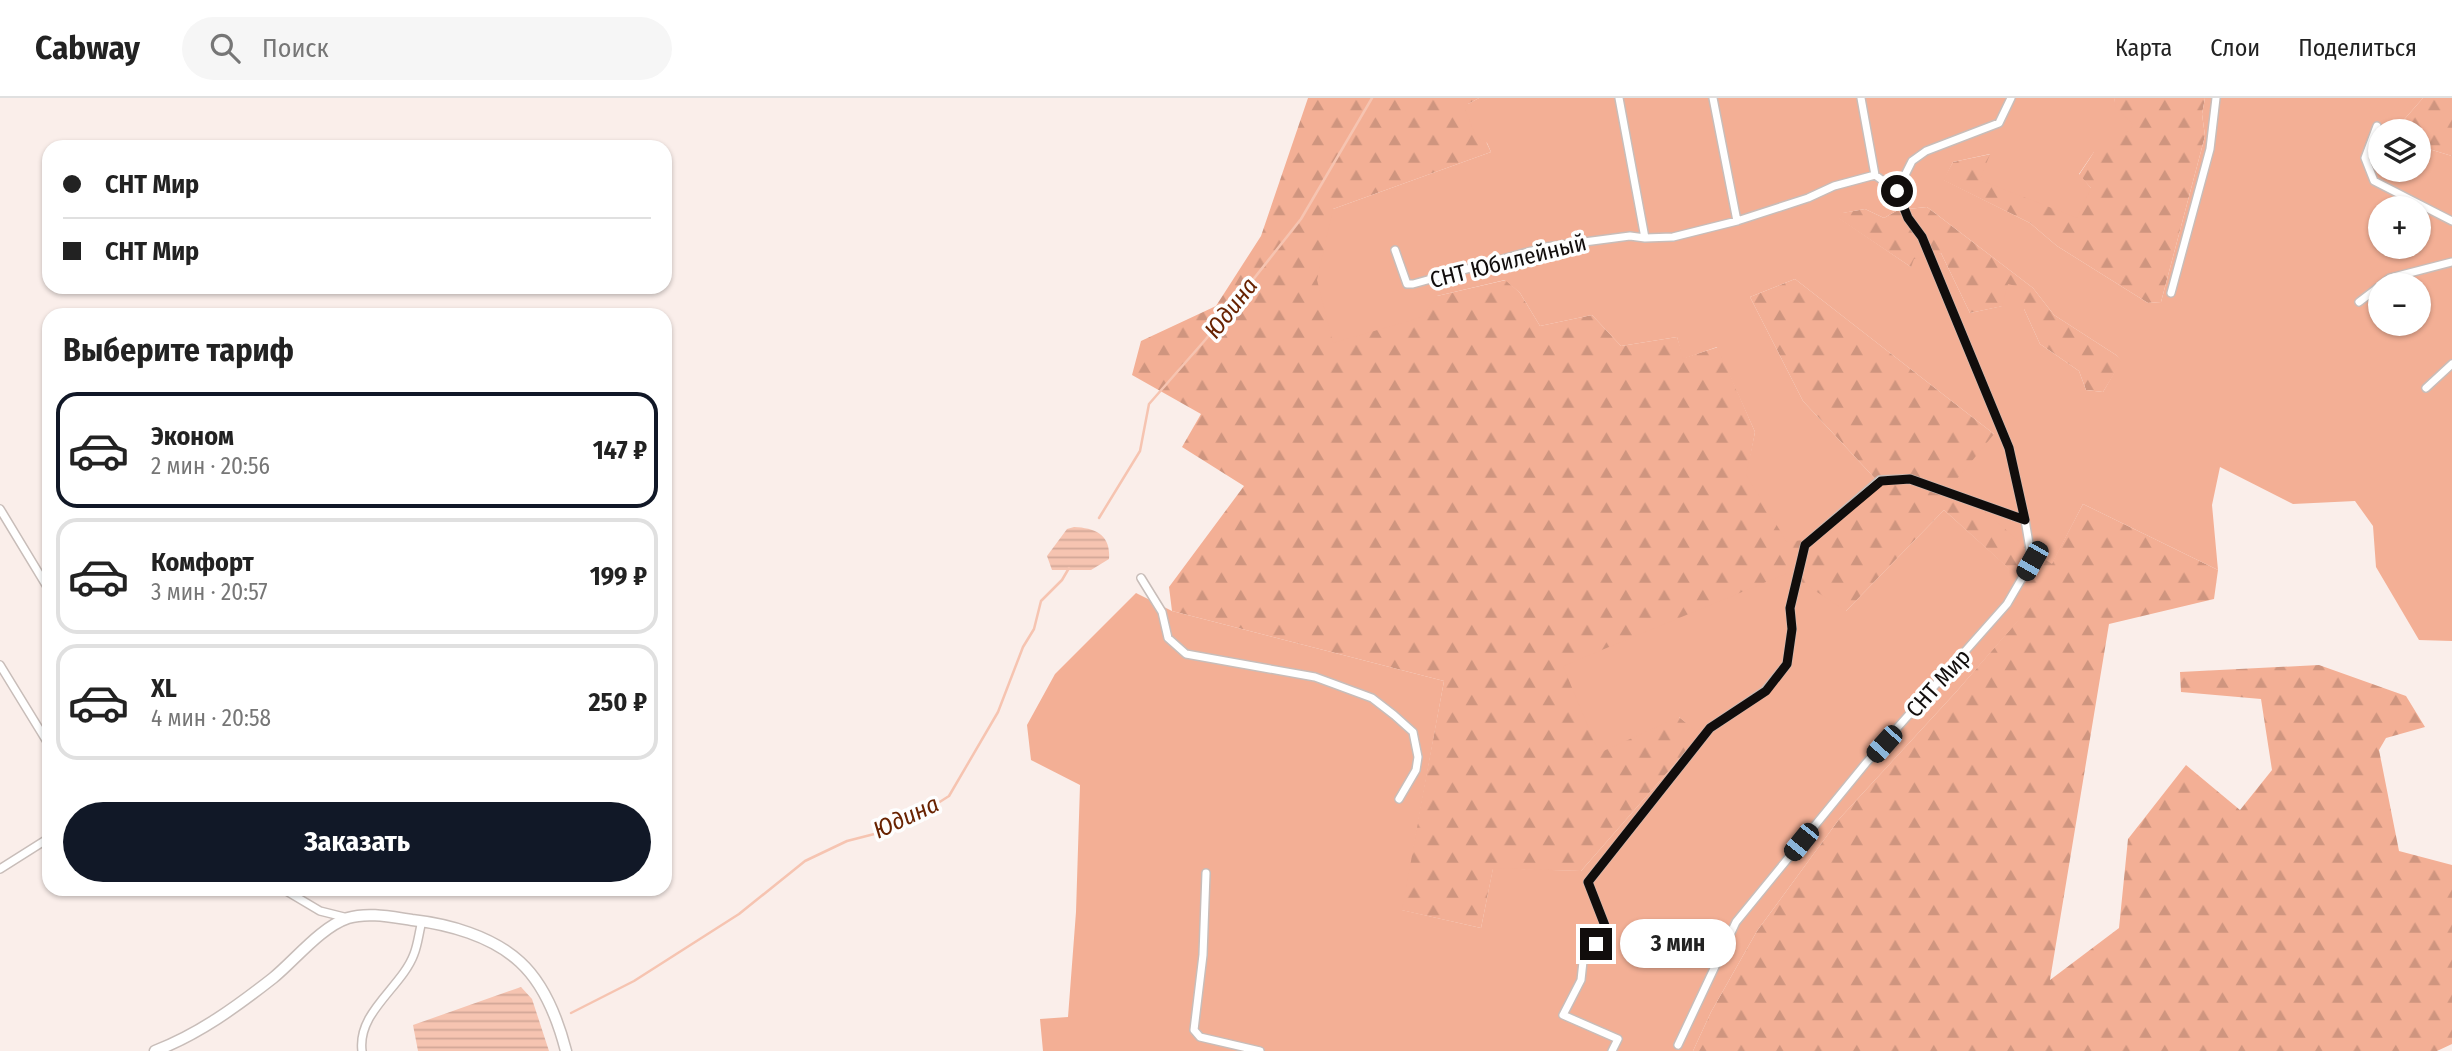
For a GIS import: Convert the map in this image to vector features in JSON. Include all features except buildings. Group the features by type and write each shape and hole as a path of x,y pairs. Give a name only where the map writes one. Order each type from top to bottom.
{"main road":[{"path":"155,1051 208,1026 273,978 330,928 348,918 375,915 422,921 461,930 480,937 520,961 540,987 556,1019 566,1051"}],"street":[{"path":"1619,98 1645,238"},
{"path":"1713,98 1737,221"},
{"path":"1861,98 1875,175 1897,191 1912,161 1926,151 1999,124 2011,98"},
{"path":"2171,293 2210,149 2216,98"},
{"name":"СНТ Юбилейный","path":"1395,250 1407,284 1413,284 1546,247 1630,236 1673,237 1737,221 1808,198 1834,186 1875,175"},
{"path":"2376,182 2452,221"},
{"name":"СНТ Мир","path":"1678,1045 1737,922 1866,763 2007,604 2032,561 2009,448 1922,237 1908,218 1897,191"},
{"path":"2409,273 2452,262"},
{"path":"2359,302 2368,295"},
{"path":"2426,388 2452,363"},
{"path":"1612,1051 1618,1039 1563,1015 1581,980 1584,952 1609,936 1588,882 1710,728 1766,691 1787,664 1792,629 1790,608 1805,545 1881,481 1910,479 2025,520"},
{"path":"0,509 42,578"},
{"path":"1141,578 1161,612 1168,638 1186,654 1315,677 1372,698 1394,715 1413,732 1418,757 1416,770 1399,799"},
{"path":"0,666 42,734"},
{"path":"0,869 42,842"},
{"path":"1206,873 1203,956 1194,1030 1200,1037 1260,1051"},
{"path":"295,896 320,911 348,918"},
{"path":"362,1051 361,1042 367,1023 414,956 422,921"}],"green space":[{"path":"1308,98 1479,98 1468,104 1491,152 1333,209 1437,296 1506,280 1520,293 1540,326 1592,315 1621,346 1677,337 1684,358 1718,347 1755,432 1747,475 1881,485 1803,401 1750,297 1795,279 1994,434 2052,563 2083,504 2218,570 2214,599 2109,624 2050,980 2119,928 2128,839 2186,765 2240,810 2272,770 2261,699 2181,692 2180,672 2319,665 2406,696 2425,727 2386,738 2379,750 2399,851 2452,865 2452,1044 2437,1051 1693,1051 1711,1012 1757,931 1840,818 1956,692 2039,596 1944,510 1846,611 1679,717 1701,734 1581,871 1493,869 1481,928 1401,910 1444,681 1172,611 1169,587 1244,486 1182,447 1201,414 1132,375 1141,341 1216,306 1261,236"},
{"path":"1479,98 2114,98 2116,107 2133,125 2112,152 2094,152 2079,174 2091,188 2077,218 1980,180 1990,154 1953,162 1944,180 2030,223 2057,246 2148,303 2161,302 2205,136 2202,114 2205,98 2423,98 2405,119 2368,119 2368,182 2431,182 2431,150 2452,156 2452,641 2419,640 2376,567 2373,526 2355,501 2293,504 2220,467 2212,505 2218,570 2083,504 2052,564 2027,548 1953,484 1994,434 1795,279 1750,297 1803,401 1881,485 1820,538 1787,542 1746,475 1755,432 1717,347 1683,359 1677,337 1621,346 1592,315 1540,326 1520,293 1505,280 1437,296 1422,317 1333,343 1317,280 1333,209 1491,152 1487,143 1476,137 1465,109","holes":["1927,207 2033,288 2054,315 2116,355 2121,361 2103,392 2086,390 2079,371 2040,344 2024,309 2023,288 2008,284 2002,306 1970,313 1941,253 1914,259 1911,267 1839,218 1843,213 1865,209 1884,218 1898,210"]},
{"path":"2114,98 2205,98 2202,114 2205,136 2161,302 2148,303 2057,246 2030,223 1943,180 1953,162 1991,154 1981,180 2091,188 2079,175 2108,126"},
{"path":"2423,98 2452,98 2452,156 2431,150 2431,119 2405,119"},
{"path":"1927,207 2033,288 2054,315 2122,361 2103,392 2086,390 2079,371 2040,344 2024,309 2003,306 1970,313 1941,253 1911,267 1838,218 1842,213 1865,209 1884,218 1898,210"},
{"path":"1944,510 2040,596 1840,818 1757,931 1711,1012 1693,1051 1043,1051 1040,1019 1068,1017 1076,912 1080,785 1031,760 1027,725 1055,674 1136,593 1172,611 1444,681 1402,910 1481,928 1493,868 1581,871 1700,735 1679,717 1599,753 1563,666 1788,573 1846,611"}],"shaded area":[{"path":"1074,527 1100,534 1107,544 1109,559 1091,570 1052,570 1047,556 1067,529"},
{"path":"521,987 532,999 549,1051 418,1051 413,1025"}],"waterway":[{"name":"Юдина","path":"1099,518 1140,451 1149,404 1206,339 1301,219 1372,98"},
{"name":"Юдина","path":"571,1013 634,981 739,914 805,861 847,841 890,830 910,821 949,796 998,712 1023,647 1034,629 1041,601 1062,580 1069,568"}],"route":[{"path":"1596,944 1609,936 1588,882 1710,728 1766,691 1787,664 1792,629 1790,608 1805,545 1881,481 1910,479 2025,520 2009,448 1922,237 1908,218 1897,191"}]}
